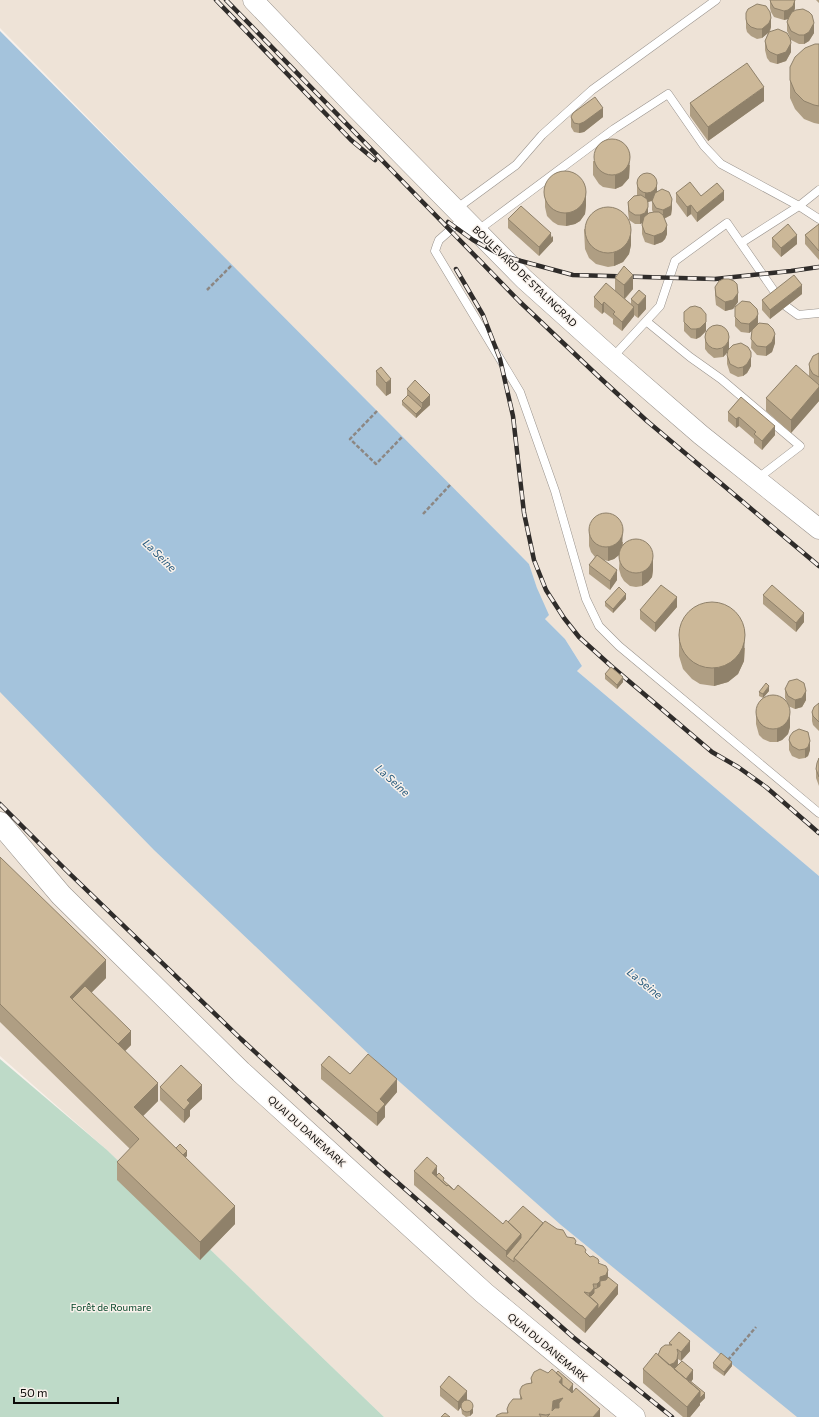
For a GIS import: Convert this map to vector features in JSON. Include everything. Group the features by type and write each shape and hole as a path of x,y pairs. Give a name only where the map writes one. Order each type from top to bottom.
{"main road":[{"name":"QUAI DU DANEMARK","path":"0,823 61,895 241,1072 484,1293 634,1417"}],"street":[{"name":"BOULEVARD DE STALINGRAD","path":"253,0 356,108 524,279 701,435 819,529"}],"lane":[{"path":"466,219 542,135 592,90 716,0"},
{"path":"819,219 799,206 721,164 704,146 668,94 614,129 466,219 439,240 436,245 436,251 520,392 555,491 586,599 599,626 619,646 819,813"},
{"path":"741,243 799,206 819,190"},
{"path":"612,358 660,306 675,261 727,223 783,304 798,315 819,313"},
{"path":"646,321 690,357 721,379 800,446 756,479"}],"path":[{"path":"207,290 232,265"},
{"path":"377,411 350,439 376,464 402,437"},
{"path":"423,514 450,485"},
{"path":"728,1360 756,1327"}],"shaded area":[{"path":"0,0 819,0 819,876 577,671 582,666 565,639 545,619 529,564 232,265 0,28"},
{"path":"0,670 819,1417 384,1417 107,1150 0,1056"}],"green space":[{"name":"Forêt de Roumare","path":"0,1059 107,1150 384,1417 0,1417"}],"water":[{"name":"La Seine","path":"0,31 529,564 537,588 549,615 545,619 565,639 582,666 577,671 819,876 819,1417 797,1417 561,1225 375,1060 154,850 0,692"}],"building":[{"path":"770,0 795,0 793,6 784,11 774,8"},
{"path":"757,4 766,6 770,12 771,18 769,23 762,29 751,27 747,23 746,19 748,9"},
{"path":"803,9 812,15 814,23 809,32 804,35 799,35 791,31 787,22 792,12"},
{"path":"778,29 787,33 791,43 786,52 777,55 767,49 765,41 769,32"},
{"path":"819,44 819,106 804,101 795,92 790,80 790,67 795,57 805,48"},
{"path":"747,63 764,87 708,127 690,103"},
{"path":"595,97 603,108 584,122 579,124 574,123 571,117 573,113"},
{"path":"616,139 625,144 629,150 629,164 625,170 616,175 608,175 599,170 595,164 594,153 599,144 605,140"},
{"path":"565,171 580,177 586,192 580,207 565,213 550,207 544,192 550,177"},
{"path":"647,173 654,176 657,183 654,190 647,193 640,190 637,183 640,176"},
{"path":"690,182 701,196 717,183 724,191 697,213 691,205 687,207 676,193"},
{"path":"662,189 669,192 672,199 671,206 663,210 656,208 652,201 655,193"},
{"path":"641,195 647,199 648,207 645,213 635,215 629,211 628,202 634,196"},
{"path":"521,206 551,233 539,247 508,219"},
{"path":"603,207 613,207 621,211 627,217 631,225 631,235 627,243 621,249 613,253 603,253 595,249 589,243 585,235 585,225 589,217 595,211"},
{"path":"659,212 663,215 667,225 662,233 654,236 645,233 642,225 644,217 649,213"},
{"path":"788,224 797,235 781,248 772,238"},
{"path":"819,224 819,251 805,235"},
{"path":"624,266 633,275 624,285 615,278"},
{"path":"794,275 802,285 770,310 762,300"},
{"path":"729,279 737,284 738,293 733,300 725,302 716,296 715,287 719,281"},
{"path":"606,283 634,307 622,322 613,314 615,312 604,302 602,305 594,297"},
{"path":"639,290 646,296 638,305 631,299"},
{"path":"742,301 750,302 757,309 758,314 756,318 749,324 741,323 735,317 735,307"},
{"path":"695,306 701,308 706,314 706,322 700,328 691,329 684,322 684,312 690,307"},
{"path":"759,323 768,324 773,329 775,334 772,342 766,347 757,346 751,339 752,330"},
{"path":"717,325 725,329 729,337 725,345 717,349 709,345 705,337 709,329"},
{"path":"741,343 748,347 751,352 751,357 747,364 738,368 730,364 727,355 728,350 733,345"},
{"path":"819,353 819,377 813,374 809,364 813,356"},
{"path":"796,365 819,385 819,387 791,420 766,398"},
{"path":"381,367 391,379 386,383 376,371"},
{"path":"415,380 430,395 422,403 407,389"},
{"path":"408,395 422,408 416,414 402,401"},
{"path":"741,397 775,426 762,441 754,434 756,432 739,417 736,419 728,412"},
{"path":"606,513 612,514 618,518 622,524 622,536 618,542 612,546 606,547 600,546 594,542 590,536 589,530 590,524 594,518 600,514"},
{"path":"633,539 639,539 648,544 652,550 652,562 648,568 639,573 633,573 624,568 619,559 619,553 624,544"},
{"path":"597,555 617,570 610,581 589,565"},
{"path":"661,585 677,597 655,623 640,610"},
{"path":"772,585 804,613 796,623 763,595"},
{"path":"619,587 626,594 613,609 605,602"},
{"path":"712,602 725,605 735,612 742,622 745,635 742,648 735,658 725,665 712,668 699,665 689,658 682,648 679,635 682,622 689,612 699,605"},
{"path":"611,667 623,677 617,685 605,674"},
{"path":"797,679 804,683 806,691 802,698 795,700 788,696 785,689 789,681"},
{"path":"766,683 769,686 763,694 759,692"},
{"path":"773,695 785,700 790,712 785,724 773,729 761,724 756,712 761,700"},
{"path":"819,703 819,722 813,716 812,712 814,707"},
{"path":"799,729 808,732 810,741 808,747 799,750 792,746 789,740 793,732"},
{"path":"819,758 819,777 816,769"},
{"path":"0,857 106,960 70,997 158,1083 134,1107 235,1206 200,1242 117,1162 139,1139 0,1004"},
{"path":"85,986 131,1031 118,1044 72,999"},
{"path":"368,1054 397,1079 380,1099 385,1104 377,1113 321,1065 329,1056 350,1074"},
{"path":"181,1065 202,1085 187,1100 190,1103 184,1110 160,1087"},
{"path":"180,1144 187,1151 183,1155 176,1148"},
{"path":"427,1157 437,1166 432,1173 447,1186 448,1185 454,1190 458,1185 503,1224 506,1220 521,1234 506,1251 414,1171"},
{"path":"439,1173 444,1178 443,1180 453,1189 448,1185 447,1186 436,1176"},
{"path":"523,1206 543,1223 514,1258 514,1262 506,1256 521,1238 521,1234 508,1222"},
{"path":"545,1221 557,1229 563,1230 567,1237 574,1238 576,1241 575,1244 583,1246 586,1250 585,1252 590,1257 593,1256 598,1259 598,1263 606,1266 608,1270 606,1275 600,1277 600,1281 597,1284 593,1284 594,1288 591,1292 584,1292 598,1304 585,1319 514,1258"},
{"path":"608,1277 618,1285 598,1309 598,1304 589,1296 594,1293 594,1289 600,1286 600,1281 606,1280"},
{"path":"679,1332 690,1341 681,1352 677,1349 677,1359 674,1363 669,1365 658,1355 661,1348 665,1345 672,1345 669,1343"},
{"path":"656,1353 700,1391 687,1407 643,1369"},
{"path":"721,1353 732,1362 724,1372 713,1363"},
{"path":"682,1361 693,1370 686,1379 674,1369"},
{"path":"540,1369 548,1373 552,1369 562,1378 559,1382 572,1393 576,1388 600,1409 593,1417 547,1417 550,1414 539,1414 541,1417 496,1417 502,1413 508,1413 507,1409 513,1399 522,1399 520,1390 522,1386 532,1383 531,1378 534,1372","holes":["563,1398 559,1403 559,1408 555,1408 552,1411 553,1401"]},
{"path":"558,1371 573,1384 569,1390 562,1385 562,1378 556,1373"},
{"path":"449,1376 467,1391 458,1402 440,1387"},
{"path":"689,1380 705,1393 700,1398 700,1391 688,1381"},
{"path":"467,1400 471,1402 473,1406 471,1410 467,1412 463,1410 461,1406 463,1402"},
{"path":"445,1413 450,1417 441,1417"}],"railway":[{"path":"216,0 351,140 375,160"},
{"path":"226,0 520,302 647,421 819,566"},
{"path":"448,222 473,240 501,255 573,275 715,279 819,267"},
{"path":"456,269 483,315 500,359 513,416 524,513 534,560 546,590 564,618 579,637 712,752 738,767 766,787 819,833"},
{"path":"0,804 68,872 241,1039 380,1167 573,1337 672,1417"}]}
